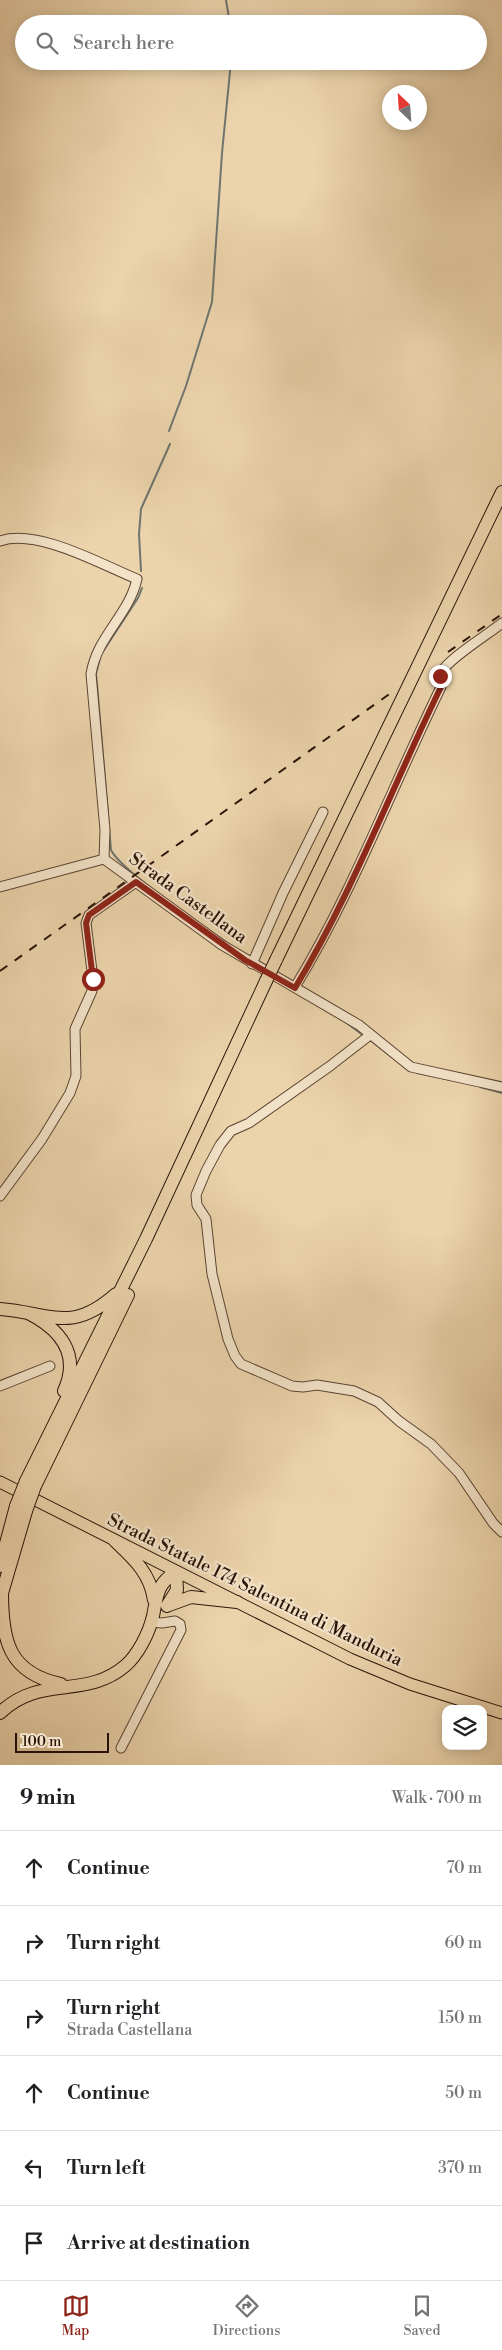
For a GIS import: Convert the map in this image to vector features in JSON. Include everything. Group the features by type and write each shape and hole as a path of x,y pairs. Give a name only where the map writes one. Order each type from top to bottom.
{"highway":[{"path":"30,1484 118,1315 279,963 502,492"},
{"path":"279,963 502,510"},
{"path":"0,1566 50,1433 270,983"},
{"path":"0,1309 53,1319 82,1316 97,1309 121,1289"},
{"path":"28,1313 48,1323 67,1348 70,1365 68,1383 56,1410 50,1433"},
{"path":"21,1508 1,1596 5,1640 18,1664 31,1674 51,1682 71,1686"},
{"path":"0,1713 14,1700 34,1691 103,1681 127,1664 136,1653 152,1620 154,1602 152,1586 141,1566 115,1541"},
{"path":"152,1620 167,1606 178,1590 176,1572 163,1581 154,1602"},
{"path":"167,1606 191,1597 237,1602"}],"main road":[{"name":"Strada Statale 174 Salentina di Manduria","path":"0,1482 359,1663 410,1684 502,1713"}],"street":[{"path":"0,541 8,538 36,541 78,551 137,579 121,614 94,656 91,674 106,830 104,859"},
{"path":"295,988 336,912 396,787 441,687 440,676 445,667 502,623"},
{"name":"Strada Castellana","path":"0,887 104,859 252,964 283,894 323,812"},
{"path":"0,1196 42,1139 70,1093 76,1076 75,1028 92,985 86,923 89,915 136,882"},
{"path":"252,964 359,1025 367,1038 412,1067 502,1087"},
{"path":"367,1038 249,1123 231,1131 220,1145 203,1179 196,1195 197,1205 206,1219 212,1274 228,1339 235,1356 241,1364 292,1386 303,1388 317,1385 354,1391 378,1402 431,1444 459,1473 493,1523 502,1532"},
{"path":"0,1386 50,1366"},
{"path":"121,1748 181,1630 180,1624 175,1621 162,1623 152,1620"}],"waterway":[{"path":"226,0 228,15"},
{"path":"169,431 186,386 212,302 222,153 230,70"},
{"path":"141,571 139,534 141,509 170,444"},
{"path":"102,653 138,598 142,588"},
{"path":"100,658 96,674 111,850 118,860 147,885 229,944"},
{"path":"344,1021 364,1036"},
{"path":"370,1040 406,1068"},
{"path":"417,1073 456,1081"},
{"path":"480,1087 502,1093"}],"railway":[{"path":"448,652 502,614"},
{"path":"0,971 395,690"}],"route":[{"path":"93,979 86,923 89,915 136,882 222,945 295,988 336,912 396,787 441,687 440,676"}]}
